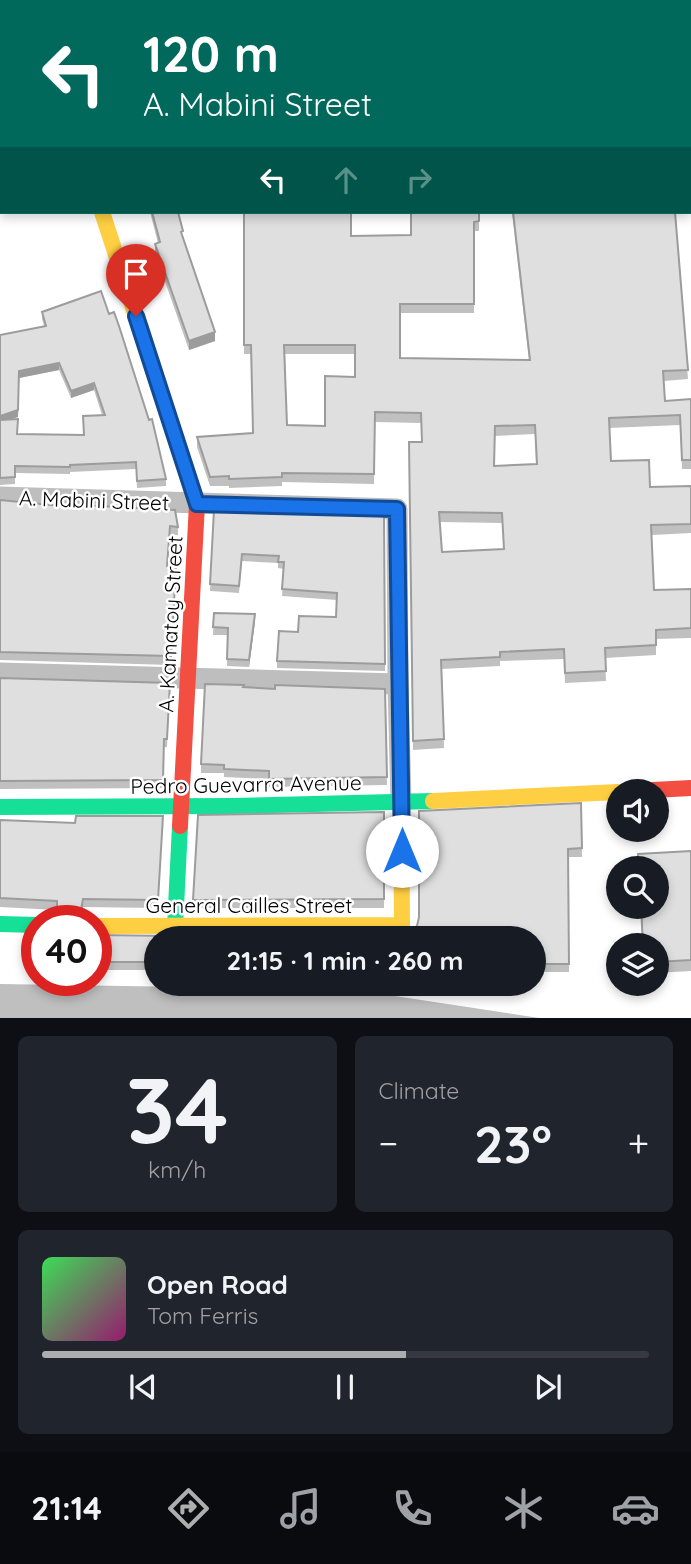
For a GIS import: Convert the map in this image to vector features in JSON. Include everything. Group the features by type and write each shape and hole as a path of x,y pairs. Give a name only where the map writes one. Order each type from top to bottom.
{"street":[{"name":"A. Kamatoy Street","path":"103,214 197,504 175,926"},
{"name":"A. Mabini Street","path":"0,497 397,509 398,684"},
{"path":"0,673 398,684 401,802"},
{"path":"669,789 691,788"},
{"name":"Pedro Guevarra Avenue","path":"0,807 181,807 401,802 606,793"},
{"name":"General Cailles Street","path":"288,926 402,925 401,802"},
{"path":"0,924 21,925"},
{"name":"General Cailles Street","path":"112,926 144,927"}],"shaded area":[{"path":"0,984 21,984 21,996 112,996 112,986 144,986 144,996 395,996 539,1018 0,1018"}],"building":[{"path":"153,214 179,214 183,231 181,232 215,332 189,341 155,244 160,242"},
{"path":"244,214 351,214 351,236 411,235 411,214 479,214 479,221 474,222 474,304 400,304 400,358 530,360 513,214 675,214 688,370 663,371 665,401 691,399 691,460 682,460 680,415 609,418 611,461 649,460 650,487 691,486 691,524 651,525 654,590 691,589 691,628 656,630 656,645 605,648 606,671 565,673 564,649 500,652 500,657 441,660 444,739 413,741 409,442 422,442 421,413 375,412 374,474 282,473 282,477 210,477 197,437 253,433 251,345 244,345","holes":["284,345 355,345 355,377 325,376 325,426 287,425","535,425 537,464 494,466 495,426","439,512 502,513 504,549 442,552"]},
{"path":"101,291 109,314 114,312 149,420 152,419 166,479 137,481 136,462 70,467 15,466 15,477 0,478 0,420 18,419 17,434 84,435 83,416 105,415 94,383 71,391 59,363 19,371 18,410 0,416 0,335 46,326 42,312"},
{"path":"0,500 60,506 175,510 178,527 170,526 167,566 176,567 171,656 0,652"},
{"path":"214,510 384,515 385,664 277,661 279,631 298,632 299,616 336,617 337,593 282,589 284,562 278,562 279,556 242,554 239,586 210,584"},
{"path":"214,613 255,614 249,660 227,659 228,628 213,627"},
{"path":"0,678 170,683 163,780 0,781"},
{"path":"205,684 275,689 275,685 385,689 387,777 269,779 269,771 224,769 224,765 201,764"},
{"path":"581,803 582,848 568,849 569,964 546,964 546,926 417,926 419,811"},
{"path":"384,812 384,899 193,900 198,815"},
{"path":"76,816 163,816 158,900 83,899 82,905 57,905 57,901 0,898 0,820 75,823"},
{"path":"691,851 691,960 669,961 669,933 642,933 642,919 669,919 669,856 638,854"},
{"path":"112,935 144,936 144,962 112,962"}],"traffic: fast":[{"path":"0,807 232,806 433,801"},
{"path":"175,926 180,826"},
{"path":"0,924 21,925"}],"traffic: slow":[{"path":"103,214 189,479"},
{"path":"433,801 606,793"},
{"path":"112,926 402,925 401,802"}],"traffic: jam":[{"path":"180,826 197,504 189,479"},
{"path":"669,789 691,788"}],"route":[{"path":"136,316 197,504 397,509 402,851"}]}
